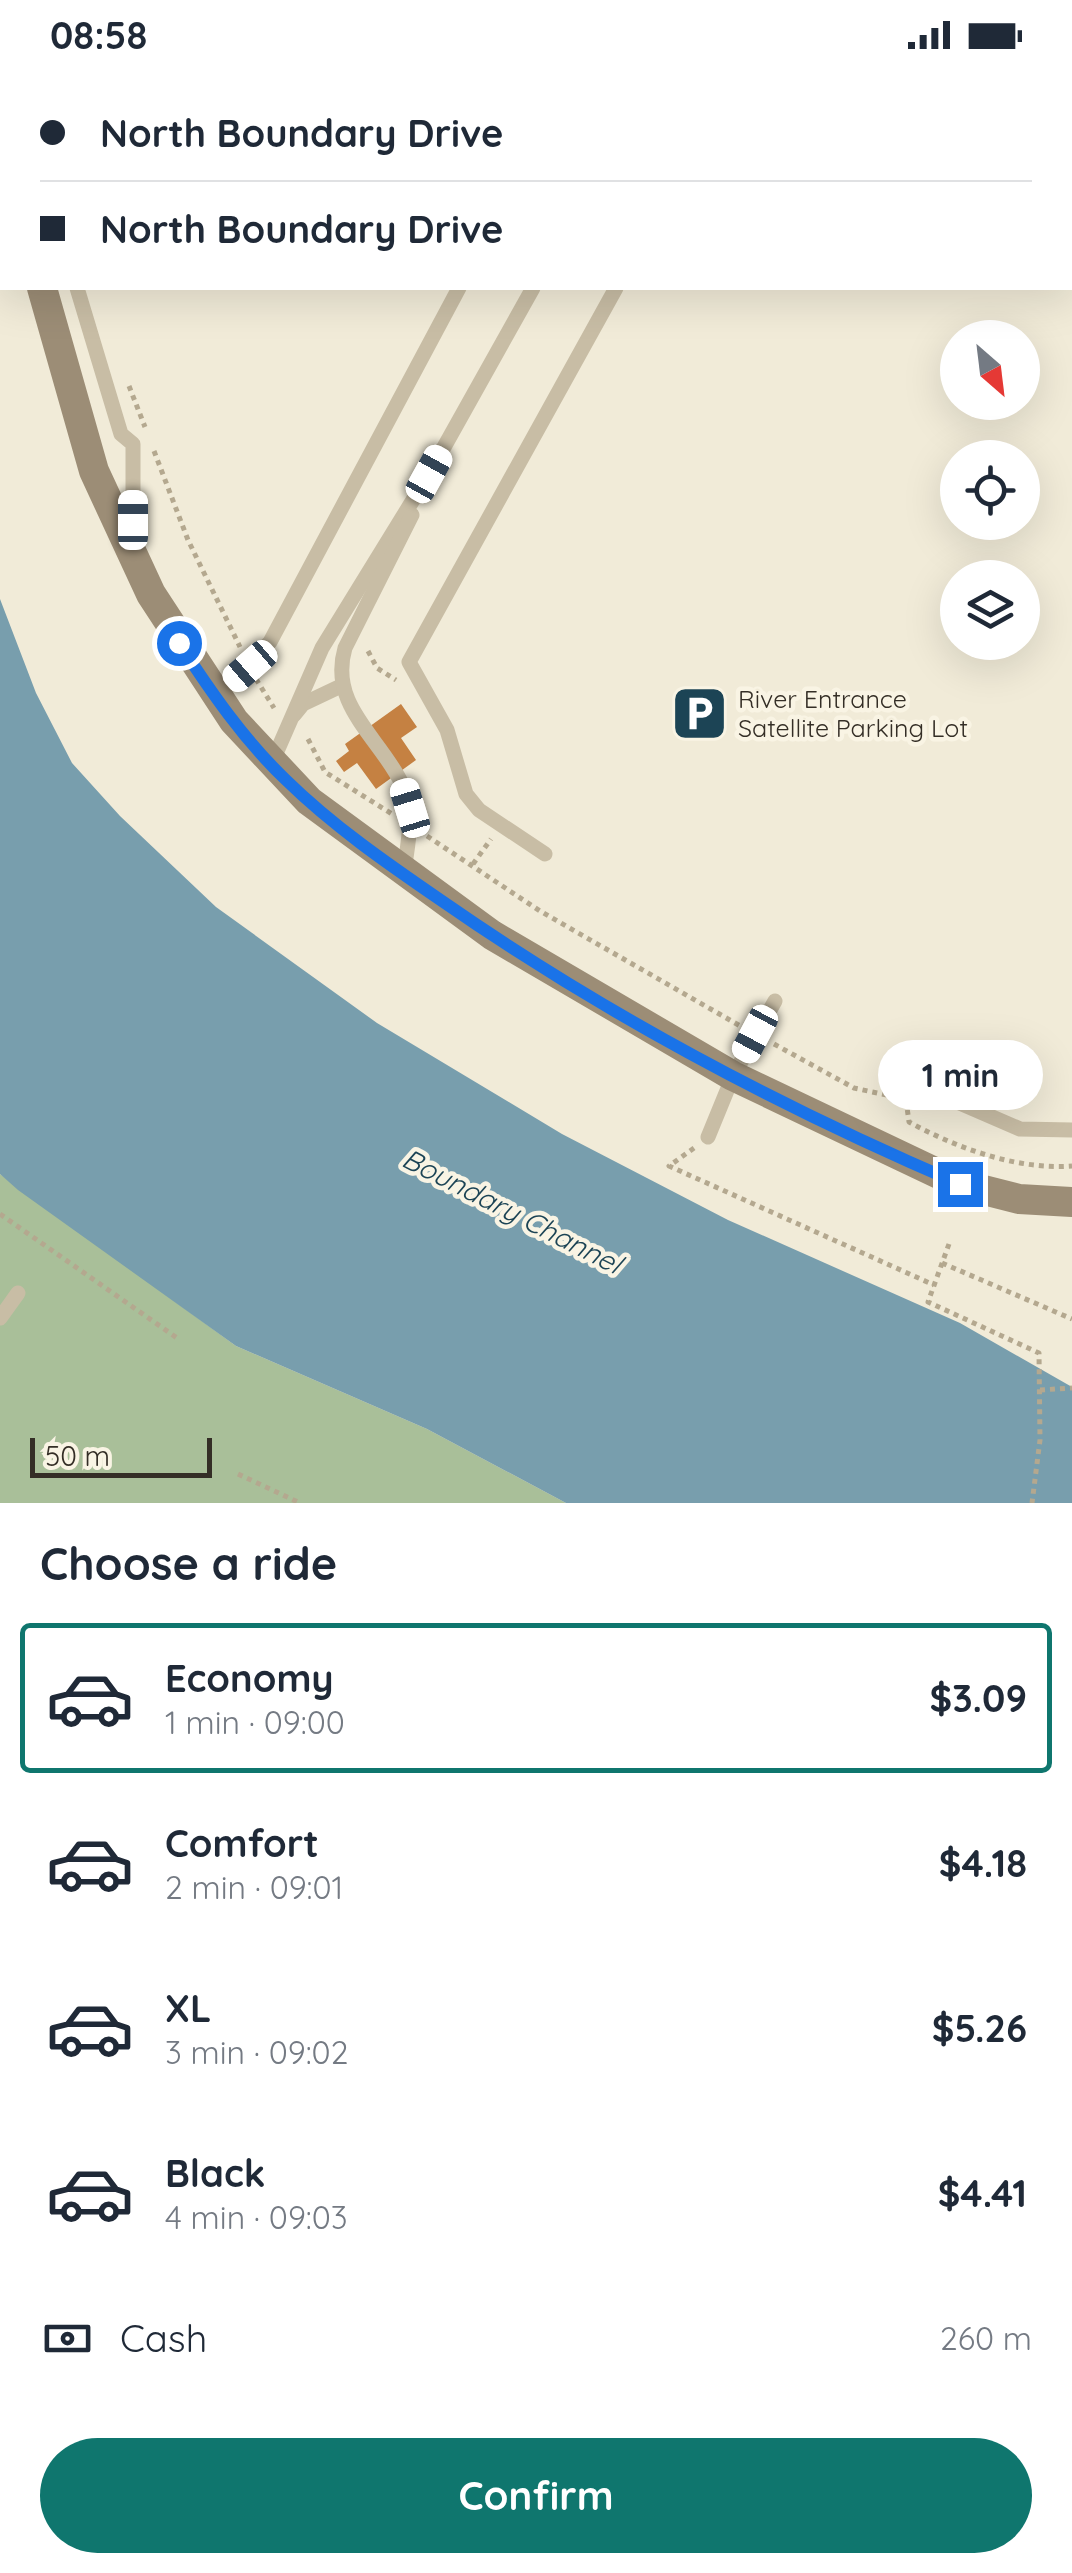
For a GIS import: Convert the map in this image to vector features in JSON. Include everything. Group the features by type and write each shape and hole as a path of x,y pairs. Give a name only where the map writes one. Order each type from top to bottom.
{"street":[{"path":"43,290 94,470 166,622 215,696 271,764 341,828 536,963 733,1076 960,1184 1019,1199 1072,1202"}],"lane":[{"path":"78,290 121,434 133,444 133,558"},
{"path":"215,696 250,666 270,642 458,290"},
{"path":"271,764 288,721 354,592 429,474 532,290"},
{"path":"545,854 478,810 466,794 447,730 409,662 615,290"},
{"path":"403,874 409,825 402,784 341,686 345,648 429,474"},
{"path":"288,721 303,704 341,686"},
{"path":"708,1137 733,1076 775,1001"},
{"path":"893,1074 1020,1129 1072,1130"},
{"path":"0,1318 18,1294"}],"path":[{"path":"128,382 188,540 275,709"},
{"path":"308,739 325,772 340,786 409,825 540,911 755,1034 854,1088 906,1100 908,1122 946,1142 1012,1161 1072,1166"},
{"path":"708,1137 669,1166 934,1285"},
{"path":"0,1214 177,1338"},
{"path":"949,1244 928,1302 1039,1354 1040,1440 1032,1503"},
{"path":"942,1263 1072,1320"},
{"path":"1040,1390 1072,1388"},
{"path":"238,1474 300,1503"}],"green space":[{"path":"0,1174 236,1346 427,1429 566,1503 0,1503"}],"water":[{"name":"Boundary Channel","path":"0,599 36,693 72,763 120,816 216,907 377,1023 562,1134 728,1220 960,1323 1072,1387 1072,1503 566,1503 427,1429 236,1346 18,1190 0,1174"}],"building":[{"path":"401,704 417,727 401,738 416,760 376,789 357,763 344,772 336,761 349,751 345,744"}],"place":[{"name":"River Entrance Satellite Parking Lot","path":"699,713"}],"route":[{"path":"179,643 234,722 287,781 341,828 452,908 670,1042 960,1184"}]}
